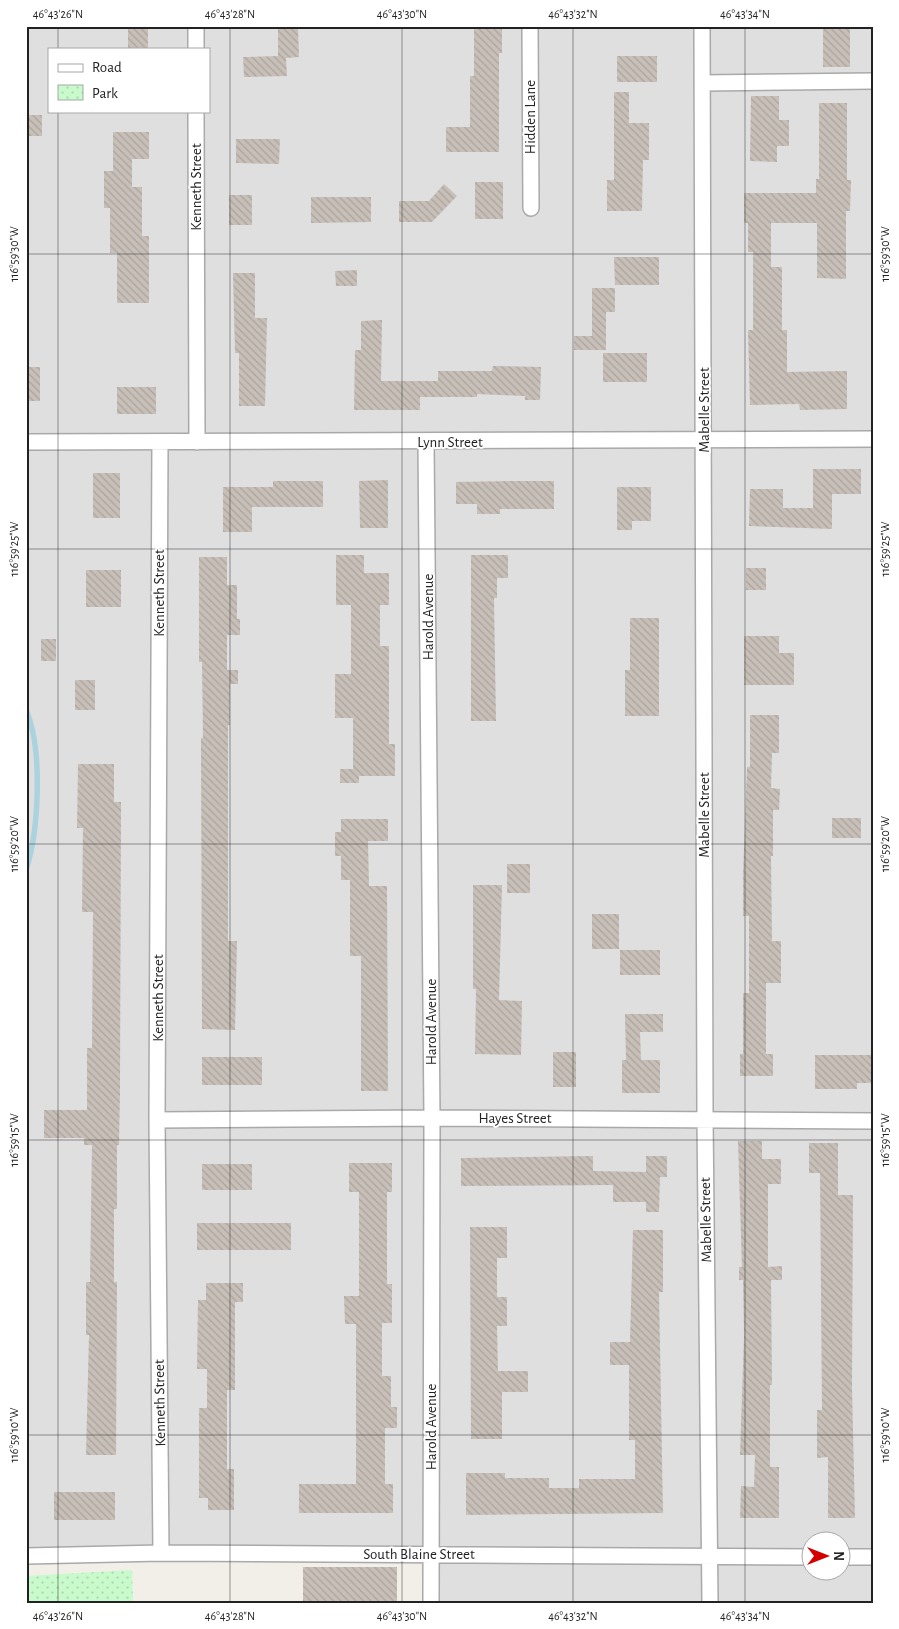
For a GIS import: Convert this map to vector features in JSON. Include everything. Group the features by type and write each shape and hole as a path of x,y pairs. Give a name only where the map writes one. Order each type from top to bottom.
{"street":[{"path":"196,26 196,48"},
{"name":"Hidden Lane","path":"530,26 531,208"},
{"name":"Mabelle Street","path":"702,26 705,1118 710,1603"},
{"path":"703,83 873,81"},
{"name":"Kenneth Street","path":"196,112 197,442"},
{"name":"Lynn Street","path":"26,442 704,442 873,440"},
{"name":"Kenneth Street","path":"160,442 157,1120 161,1553"},
{"name":"Harold Avenue","path":"426,442 432,1118 432,1603"},
{"name":"Hayes Street","path":"157,1120 705,1118 873,1121"},
{"name":"South Blaine Street","path":"26,1556 161,1553 802,1557"},
{"path":"852,1557 873,1557"}],"shaded area":[{"path":"26,26 873,26 873,1603 431,1603 431,1554 26,1555"}],"green space":[{"path":"132,1570 133,1603 26,1603 26,1576"}],"building":[{"path":"128,26 148,26 148,48 128,48"},
{"path":"278,26 298,26 299,57 286,58 287,76 244,77 243,57 278,56"},
{"path":"474,26 502,26 502,53 499,53 499,152 446,152 446,127 470,127 470,76 474,76"},
{"path":"823,26 850,26 850,67 823,67"},
{"path":"617,56 657,56 657,82 617,82"},
{"path":"614,92 629,92 629,123 649,123 649,160 643,160 642,211 607,211 607,180 614,180"},
{"path":"751,96 779,96 779,120 789,120 789,146 777,146 777,162 750,161"},
{"path":"819,103 847,103 847,180 851,180 850,211 846,211 846,279 817,278 817,223 771,223 771,267 782,267 782,330 787,330 787,372 847,371 847,409 800,410 799,404 750,405 748,330 753,330 753,252 748,252 748,223 744,223 744,193 816,193 816,179 819,179"},
{"path":"26,115 42,115 42,136 26,136"},
{"path":"113,132 149,132 149,159 132,159 132,187 142,187 142,236 149,236 149,303 117,303 117,253 110,253 110,208 104,208 104,171 113,171"},
{"path":"236,139 280,139 279,164 236,163"},
{"path":"475,182 503,182 503,219 475,219"},
{"path":"444,184 457,196 432,222 399,222 399,201 429,201"},
{"path":"229,195 252,195 252,225 229,225"},
{"path":"311,197 371,197 371,222 311,223"},
{"path":"614,257 659,257 659,285 615,285"},
{"path":"357,270 357,286 336,286 335,271"},
{"path":"233,273 255,273 255,318 267,318 265,406 239,406 239,353 235,353"},
{"path":"592,288 615,288 615,312 606,312 606,350 574,350 574,336 592,336"},
{"path":"382,320 381,381 438,381 438,371 492,371 493,366 541,367 540,400 525,400 525,396 477,394 477,397 420,397 420,410 354,410 355,350 361,350 361,321"},
{"path":"603,353 647,353 647,382 603,382"},
{"path":"26,367 40,367 40,401 26,401"},
{"path":"117,387 156,387 156,414 117,414"},
{"path":"813,469 861,469 861,494 832,494 832,529 749,526 750,489 783,489 783,508 813,508"},
{"path":"93,473 120,473 120,518 93,518"},
{"path":"388,480 388,528 360,528 359,481"},
{"path":"273,481 323,481 323,507 252,507 252,532 223,532 223,487 273,487"},
{"path":"554,481 554,509 500,509 500,514 477,514 477,504 456,504 456,482"},
{"path":"617,487 651,487 651,521 632,521 632,530 617,530"},
{"path":"336,555 364,555 364,573 389,573 389,605 380,605 380,646 389,646 389,744 395,744 395,776 359,776 359,783 340,783 340,769 353,769 353,718 335,718 335,674 351,674 351,605 336,605"},
{"path":"471,555 508,555 508,578 497,578 497,598 494,598 496,721 471,721"},
{"path":"199,557 227,557 227,585 237,585 237,619 240,619 240,635 227,635 227,670 238,670 238,684 230,684 230,725 228,725 228,941 237,941 235,1030 202,1029 201,738 203,738 202,662 199,662"},
{"path":"746,568 766,568 766,590 746,590"},
{"path":"86,570 121,570 121,607 86,607"},
{"path":"630,618 659,618 659,716 625,716 625,670 630,670"},
{"path":"744,636 779,636 779,653 794,653 794,685 744,685"},
{"path":"41,639 56,639 56,661 41,661"},
{"path":"75,680 95,680 95,710 75,710"},
{"path":"750,715 779,715 779,753 772,753 771,788 780,789 779,810 773,810 773,856 771,856 772,941 781,941 781,983 766,983 766,1054 773,1054 773,1076 740,1076 740,1054 743,1054 743,993 749,993 749,916 743,916 743,874 747,767 750,767"},
{"path":"78,764 114,764 114,802 121,802 120,1091 119,1145 117,1145 117,1209 114,1209 114,1282 117,1282 116,1455 86,1455 89,1335 86,1335 86,1282 90,1282 92,1145 84,1145 84,1138 44,1138 44,1110 87,1110 87,1048 92,1048 93,912 82,912 83,828 77,828"},
{"path":"832,818 861,818 861,838 832,838"},
{"path":"341,819 388,819 388,841 368,841 369,886 387,886 388,1091 361,1091 361,956 350,956 350,880 341,880 341,856 335,856 335,832 341,832"},
{"path":"507,864 530,864 530,893 507,893"},
{"path":"473,885 502,885 499,1000 522,1001 521,1055 475,1054 476,989 473,989"},
{"path":"592,914 619,914 619,949 592,949"},
{"path":"620,950 660,950 660,975 620,975"},
{"path":"625,1014 663,1014 663,1032 640,1032 641,1060 660,1060 660,1093 622,1093 622,1060 626,1060"},
{"path":"553,1052 576,1052 576,1087 553,1087"},
{"path":"815,1055 872,1055 872,1083 857,1083 857,1089 815,1089"},
{"path":"202,1057 262,1057 262,1085 202,1085"},
{"path":"738,1141 762,1141 762,1159 781,1159 781,1184 768,1184 768,1267 782,1266 782,1280 771,1280 772,1385 770,1385 770,1467 779,1467 779,1518 740,1518 741,1486 754,1487 755,1455 740,1455 744,1336 743,1280 739,1280 739,1267 742,1267"},
{"path":"809,1143 838,1143 838,1195 853,1195 852,1387 855,1518 828,1518 828,1457 817,1458 817,1410 822,1410 820,1173 809,1173"},
{"path":"593,1156 593,1171 646,1172 646,1156 667,1156 667,1177 660,1177 659,1212 646,1212 646,1202 613,1202 613,1185 461,1186 461,1158"},
{"path":"349,1163 392,1163 392,1192 387,1192 387,1284 392,1284 392,1323 382,1323 382,1376 391,1376 391,1407 397,1407 397,1428 385,1428 385,1484 393,1484 393,1513 299,1513 299,1484 356,1484 356,1324 345,1324 344,1296 359,1296 359,1192 349,1192"},
{"path":"202,1164 252,1164 252,1190 202,1190"},
{"path":"197,1223 291,1223 291,1250 197,1250"},
{"path":"470,1227 507,1227 507,1258 497,1258 497,1297 507,1297 507,1326 497,1326 498,1371 528,1371 528,1392 502,1392 502,1439 471,1439"},
{"path":"633,1230 663,1230 663,1292 659,1292 663,1513 466,1515 466,1473 505,1473 505,1478 549,1478 549,1488 579,1488 579,1479 635,1479 635,1440 629,1440 629,1365 610,1365 610,1342 630,1342"},
{"path":"206,1283 243,1283 243,1302 235,1302 235,1390 227,1390 227,1469 234,1469 234,1510 208,1510 208,1498 199,1498 199,1408 207,1408 207,1369 197,1369 198,1300 206,1300"},
{"path":"54,1492 115,1492 115,1520 54,1520"},
{"path":"303,1567 397,1567 397,1603 303,1603"}],"waterway":[{"path":"26,710 35,746 37,767 34,834 26,870"}]}
